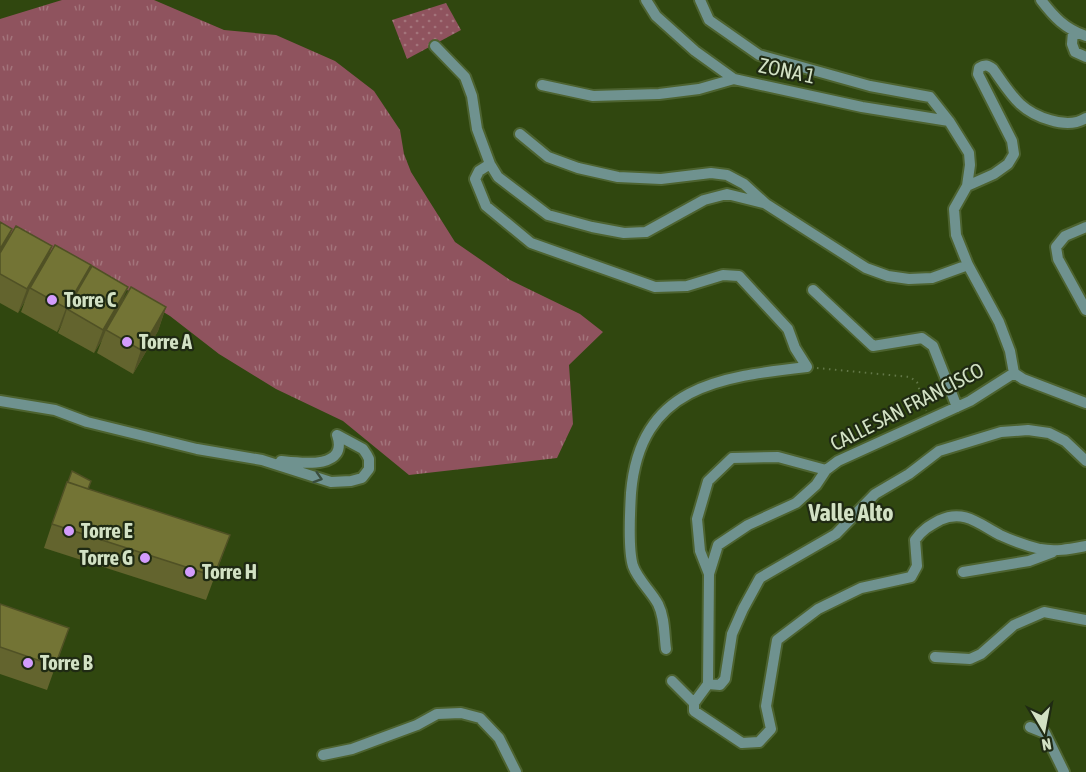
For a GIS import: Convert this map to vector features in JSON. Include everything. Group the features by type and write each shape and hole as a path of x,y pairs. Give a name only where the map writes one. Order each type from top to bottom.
{"street":[{"name":"ZONA 1","path":"646,0 663,23 695,51 734,80 862,107 950,121"},
{"path":"700,0 709,20 759,55 870,86 930,97 950,121 969,153 967,186 954,209 956,236 968,265 999,322 1010,351 1014,373 1086,403"},
{"path":"1041,0 1057,21 1073,32 1086,36"},
{"path":"1073,32 1072,44 1075,52 1086,57"},
{"path":"435,46 465,77 472,96 477,129 490,164 498,177 548,215 592,228 624,233 646,232 704,200 727,194 766,204"},
{"path":"967,186 994,174 1008,164 1014,154 1012,141 978,74 979,68 983,65 988,65 993,69 1017,101 1034,115 1061,124 1078,123 1086,118"},
{"path":"542,85 592,96 659,94 699,89 734,80"},
{"path":"520,134 548,157 578,168 618,177 661,179 711,173 727,175 744,184 766,204 866,268 888,276 909,279 932,278 968,265"},
{"path":"490,164 478,171 475,179 486,206 531,243 655,287 687,286 723,275 739,276 788,329 795,348 807,367 754,373 692,390 669,404 651,427 640,449 633,471 630,513 632,563 659,606 666,649"},
{"path":"1086,227 1065,236 1056,247 1058,259 1086,310"},
{"path":"813,290 873,346 922,338 933,346 957,407"},
{"name":"CALLE SAN FRANCISCO","path":"708,684 709,574 718,545 748,525 796,503 816,485 826,470 838,461 970,401 1014,373"},
{"path":"0,401 55,410 87,422 197,449 262,460 312,464 326,461 339,449 337,435 363,449 369,459 369,469 362,478 331,482 262,460"},
{"path":"1056,551 1038,549 1001,535 978,521 960,514 944,518 923,529 915,540 917,566 911,577 861,588 818,609 777,640 766,706 771,729 759,742 742,743 694,711 694,703 708,684 720,685 725,679 732,634 742,609 760,578 836,534 875,494 909,474 939,451 1001,432 1028,430 1049,433 1065,441 1086,461"},
{"path":"709,574 700,551 697,519 708,481 732,458 778,457 826,470"},
{"path":"963,572 1029,561 1056,551 1086,546"},
{"path":"935,657 970,659 981,654 1014,625 1044,612 1086,620"},
{"path":"672,681 694,703"},
{"path":"323,755 352,749 417,725 437,714 461,713 480,718 499,738 516,772"},
{"path":"1030,727 1045,733 1064,772"}],"path":[{"path":"807,367 910,377 917,382 928,419"}],"green space":[{"path":"62,0 154,0 224,30 276,35 335,61 374,91 400,130 404,154 411,172 455,242 510,280 580,314 603,332 569,365 573,424 557,458 409,475 343,421 276,389 219,354 170,316 99,273 0,232 0,19"},
{"path":"446,3 461,30 407,59 392,20"}],"building":[{"path":"0,222 12,229 0,249"},
{"path":"16,226 52,246 27,289 0,274 0,253"},
{"path":"55,245 91,265 66,308 30,288"},
{"path":"92,266 128,287 103,330 67,309"},
{"path":"131,287 166,307 141,350 106,330"},
{"path":"72,471 91,481 88,489 68,482"},
{"path":"67,482 230,535 214,576 52,524"},
{"path":"0,604 69,628 55,666 0,647"}],"place":[{"name":"Torre C","path":"52,300"},
{"name":"Torre A","path":"127,342"},
{"name":"Torre E","path":"69,531"},
{"name":"Torre G","path":"145,558"},
{"name":"Torre H","path":"190,572"},
{"name":"Torre B","path":"28,663"}],"district":[{"name":"Valle Alto","path":"851,513"}]}
